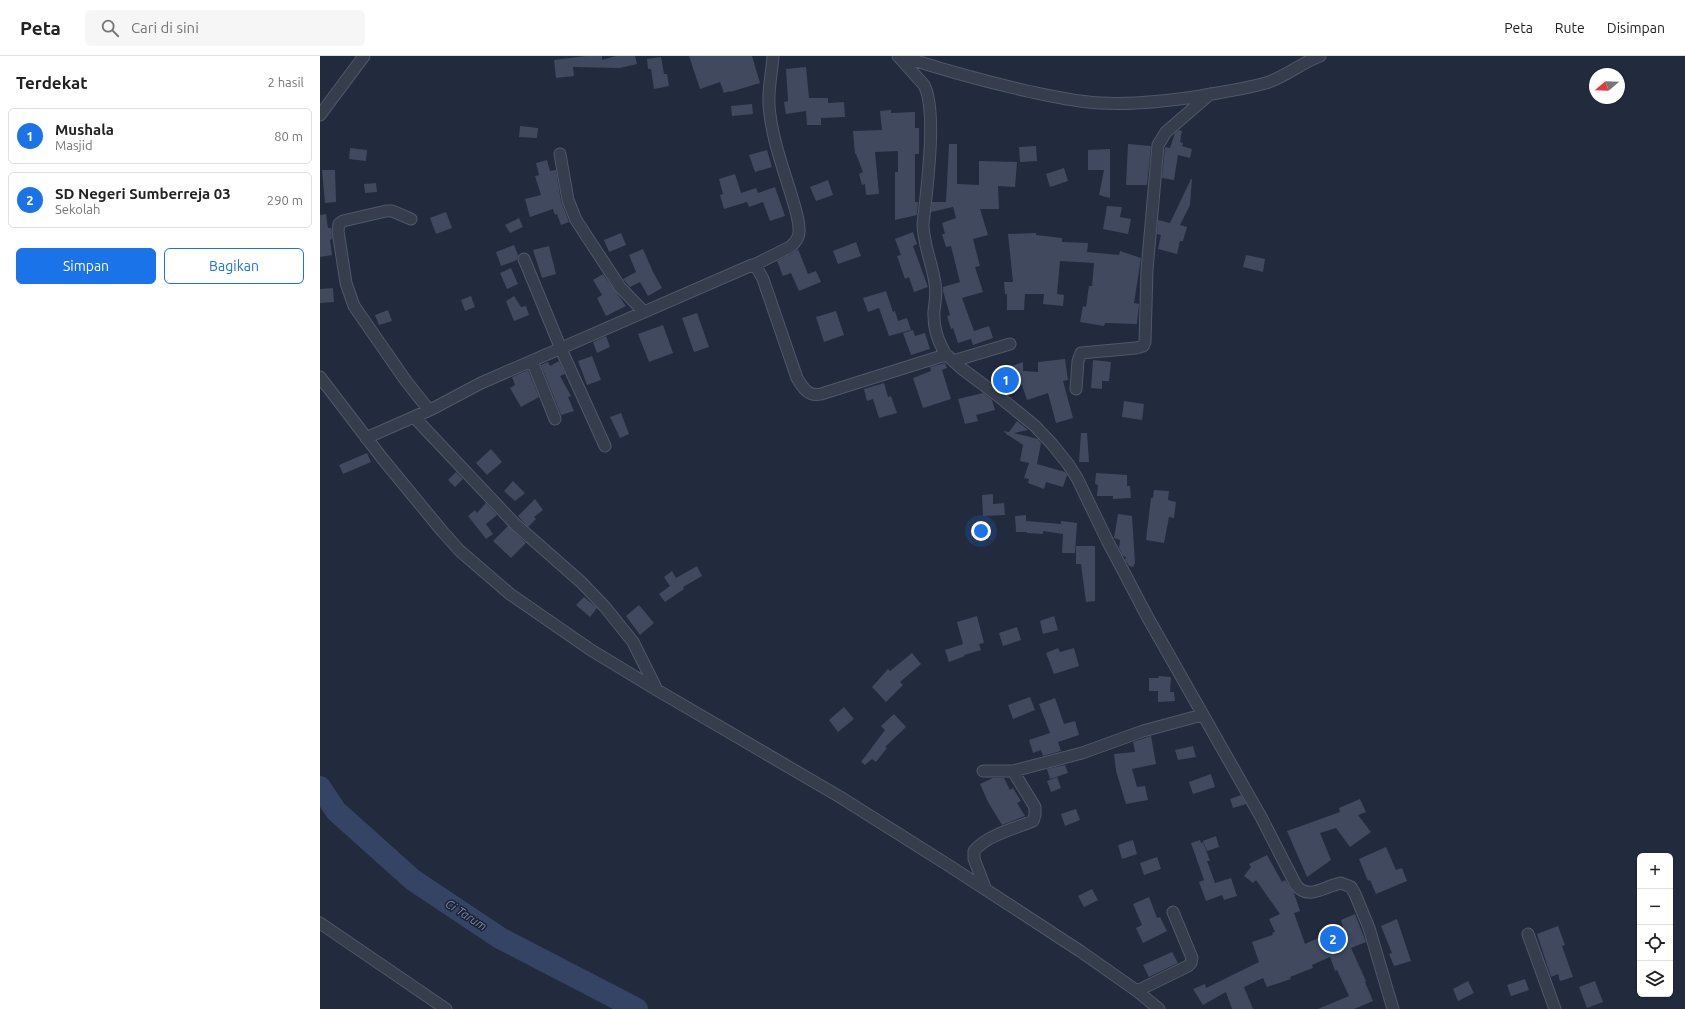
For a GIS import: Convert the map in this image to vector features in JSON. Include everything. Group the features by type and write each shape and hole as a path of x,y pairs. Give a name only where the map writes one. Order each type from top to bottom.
{"street":[{"path":"320,115 364,56"},
{"path":"366,438 429,410 481,383 746,267 754,266 794,244 800,228 773,131 769,104 769,88 773,56"},
{"path":"897,56 909,67 924,85 927,90 929,102 930,153 923,225 926,250 933,271 936,291 934,326 937,336 950,358 1035,426 1068,464 1077,478 1137,598 1261,817 1296,886 1304,893 1311,893 1340,883 1351,887 1369,928 1393,1009"},
{"path":"901,56 968,77 1063,99 1128,104 1174,100 1267,82 1279,78 1304,63 1320,56"},
{"path":"1076,389 1078,361 1081,353 1136,348 1143,346 1145,342 1147,270 1158,145 1166,132 1210,94"},
{"path":"560,154 568,200 576,220 620,287 644,312"},
{"path":"411,219 386,211 343,221 339,224 338,231 346,283 354,306 406,381 429,410"},
{"path":"524,259 561,349 605,446"},
{"path":"754,266 759,271 797,378 806,392 811,394 821,394 950,358 1010,344"},
{"path":"532,361 554,419"},
{"path":"320,377 366,438 460,551 482,571 539,615 657,690 840,797 1080,951 1137,991 1159,1009"},
{"path":"414,417 515,524 581,582 605,607 633,642 657,690"},
{"path":"983,772 1013,771 1082,753 1143,731 1202,715"},
{"path":"986,890 974,859 974,851 979,845 992,838 1033,821 1035,815 1035,807 1013,771"},
{"path":"1137,991 1188,966 1191,963 1192,958 1173,912"},
{"path":"320,923 446,1009"},
{"path":"1528,934 1555,1009"}],"building":[{"path":"586,56 602,56 602,60 616,56 635,56 637,64 620,68 573,67 574,76 556,78 554,60"},
{"path":"689,56 752,56 760,83 724,93 720,82 700,89"},
{"path":"661,57 664,74 667,74 669,86 654,89 651,69 648,69 647,59"},
{"path":"806,67 809,98 828,98 828,103 844,102 845,117 821,118 821,125 807,125 806,111 786,114 784,102 788,101 786,69"},
{"path":"752,104 753,114 732,116 731,106"},
{"path":"891,110 891,113 915,112 915,128 919,128 919,154 915,154 915,202 918,202 917,215 895,220 895,172 898,172 898,151 875,152 879,194 866,195 865,184 862,185 859,174 863,172 855,154 853,131 882,130 880,111"},
{"path":"520,126 538,128 537,138 519,137"},
{"path":"1179,130 1182,131 1180,142 1183,143 1182,146 1192,149 1190,158 1178,155 1174,180 1162,178 1165,147 1170,148 1175,133"},
{"path":"949,144 957,144 957,184 979,185 979,161 1017,162 1015,187 998,186 999,209 980,209 988,235 973,239 980,266 975,267 983,292 962,298 974,331 989,326 993,338 973,345 971,339 958,343 953,328 951,329 947,316 950,315 943,291 943,287 960,282 951,246 946,247 942,234 945,234 942,223 956,218 953,207 931,212 932,202 946,202"},
{"path":"1128,144 1151,146 1147,185 1126,185"},
{"path":"1036,146 1037,161 1020,162 1019,147"},
{"path":"350,148 367,150 366,161 349,159"},
{"path":"1110,149 1110,198 1099,195 1104,170 1088,170 1088,150"},
{"path":"767,150 772,167 755,172 749,155"},
{"path":"547,160 550,171 556,170 561,201 569,222 561,225 557,214 555,215 553,209 530,217 525,199 541,195 535,176 539,175 536,163"},
{"path":"1064,168 1068,181 1050,187 1046,174"},
{"path":"322,170 335,170 336,202 325,203"},
{"path":"735,174 741,193 756,188 758,193 775,187 785,216 770,221 763,202 749,207 747,202 724,209 720,195 723,194 719,179"},
{"path":"1191,179 1190,205 1180,225 1187,227 1183,241 1180,241 1177,254 1158,249 1161,235 1157,234 1158,220 1170,223"},
{"path":"828,180 833,195 816,201 810,187"},
{"path":"376,183 377,192 365,193 364,184"},
{"path":"1107,206 1122,207 1120,217 1131,219 1128,234 1103,229"},
{"path":"446,212 452,228 436,234 430,218"},
{"path":"326,214 328,228 331,228 332,239 330,240 332,255 320,257 320,215"},
{"path":"519,218 523,227 510,233 505,225"},
{"path":"913,232 917,244 913,246 928,287 914,292 909,277 905,279 897,256 901,255 895,239"},
{"path":"621,233 626,245 609,252 604,240"},
{"path":"1036,233 1036,235 1062,238 1062,242 1088,243 1087,252 1119,255 1120,251 1141,258 1134,303 1139,304 1137,324 1105,323 1104,326 1080,322 1083,306 1086,307 1089,286 1092,286 1094,263 1060,261 1057,294 1064,295 1063,306 1043,304 1044,294 1025,294 1024,310 1007,310 1007,294 1005,294 1004,282 1013,282 1008,234"},
{"path":"856,242 861,256 838,264 833,251"},
{"path":"514,245 518,255 517,260 501,266 496,252"},
{"path":"549,246 556,274 542,278 533,250"},
{"path":"643,249 662,288 648,296 640,282 630,287 623,279 636,272 629,255"},
{"path":"798,249 808,274 816,271 821,282 799,291 791,273 783,276 777,261"},
{"path":"1246,255 1265,259 1263,272 1243,267"},
{"path":"511,268 518,284 507,289 500,273"},
{"path":"603,274 626,306 606,316 597,298 602,295 593,280"},
{"path":"333,288 334,302 320,303 320,289"},
{"path":"886,291 893,312 895,311 898,321 907,318 911,330 889,336 879,308 868,312 863,298"},
{"path":"471,296 475,307 465,311 461,300"},
{"path":"514,296 521,307 526,306 529,315 514,321 506,301"},
{"path":"388,310 392,321 379,325 375,315"},
{"path":"836,311 844,335 824,342 816,317"},
{"path":"697,313 709,347 694,352 682,318"},
{"path":"663,325 673,353 649,362 638,334"},
{"path":"913,330 915,336 925,333 930,349 911,355 903,333"},
{"path":"606,336 610,347 597,353 593,342"},
{"path":"592,356 601,380 587,385 578,361"},
{"path":"1065,359 1068,380 1063,381 1073,418 1056,423 1048,393 1027,400 1022,385 1003,391 998,387 993,373 1023,362 1023,371 1038,372 1038,362"},
{"path":"1093,360 1111,362 1109,381 1102,381 1102,389 1091,388"},
{"path":"559,361 565,374 560,376 571,396 568,397 574,411 561,415 541,365 548,362 550,366"},
{"path":"945,363 947,368 942,370 951,399 923,408 913,378 931,371 930,367"},
{"path":"528,370 539,397 521,407 510,388 515,385 512,377"},
{"path":"884,383 888,397 891,396 897,413 879,418 873,399 867,401 864,389"},
{"path":"983,393 992,400 995,410 976,415 978,421 965,424 958,399"},
{"path":"1124,401 1144,404 1142,420 1122,417"},
{"path":"621,413 629,434 620,438 610,417"},
{"path":"1017,421 1028,430 1014,433 1038,439 1041,443 1037,464 1065,472 1067,475 1063,487 1046,482 1044,489 1028,483 1029,479 1024,478 1029,463 1020,461 1023,445 1006,435 1007,434 1003,431 1009,432"},
{"path":"1081,433 1087,433 1089,462 1079,462"},
{"path":"491,449 502,462 487,475 476,463"},
{"path":"367,453 371,462 343,474 339,465"},
{"path":"456,472 463,479 455,487 448,480"},
{"path":"1096,473 1127,475 1127,486 1130,486 1131,498 1113,499 1113,496 1097,496 1098,485 1095,484"},
{"path":"513,481 525,493 515,501 504,491"},
{"path":"1154,490 1169,491 1168,500 1176,502 1174,518 1169,517 1164,543 1146,540 1151,498 1153,498"},
{"path":"993,494 993,504 1004,503 1005,515 983,516 982,495"},
{"path":"535,499 543,510 534,517 536,519 528,527 518,516"},
{"path":"486,503 497,515 486,524 493,534 486,539 468,516 475,510 477,513"},
{"path":"1118,514 1132,516 1135,563 1133,567 1129,566 1125,560 1126,557 1123,556 1119,548 1120,540 1114,538"},
{"path":"1026,515 1026,521 1061,524 1061,521 1077,523 1075,553 1062,553 1063,534 1043,531 1043,534 1016,532 1015,516"},
{"path":"508,526 526,543 511,558 493,541"},
{"path":"1076,546 1095,546 1095,601 1086,602 1081,564 1076,564"},
{"path":"697,566 702,576 683,587 684,589 665,602 659,594 670,586 664,577 672,571 676,578"},
{"path":"584,597 597,608 590,617 576,605"},
{"path":"639,605 654,623 640,635 626,616"},
{"path":"977,616 984,643 979,644 981,650 964,655 965,656 949,662 945,650 963,644 957,622"},
{"path":"1054,616 1058,630 1043,634 1040,621"},
{"path":"1017,627 1021,640 1003,646 999,633"},
{"path":"1058,648 1060,652 1074,648 1079,666 1054,674 1046,653"},
{"path":"912,653 921,664 900,682 903,685 886,702 872,687 888,669 890,671"},
{"path":"1159,676 1171,677 1170,692 1174,692 1175,701 1158,702 1158,691 1149,691 1149,678 1158,678"},
{"path":"1030,697 1035,710 1013,719 1008,705"},
{"path":"1055,698 1064,724 1075,721 1079,735 1058,742 1061,751 1043,756 1041,750 1033,753 1029,740 1050,733 1039,704"},
{"path":"844,707 854,719 838,732 829,720"},
{"path":"894,714 906,727 885,747 887,748 876,762 872,759 865,765 861,762 885,730 881,726"},
{"path":"1151,736 1156,764 1132,769 1137,787 1145,786 1148,800 1126,804 1116,771 1114,754 1135,752 1133,742"},
{"path":"1193,746 1196,757 1178,760 1175,750"},
{"path":"1065,765 1068,773 1050,779 1047,769"},
{"path":"1211,774 1215,787 1193,794 1189,782"},
{"path":"1057,777 1061,788 1051,792 1047,781"},
{"path":"993,778 1004,778 1010,790 1013,788 1021,801 1017,803 1025,816 1002,825 988,802 980,784"},
{"path":"1241,795 1246,804 1233,808 1230,799"},
{"path":"1360,799 1366,812 1358,815 1371,832 1350,847 1336,828 1320,833 1331,860 1307,877 1287,831 1340,812 1339,808"},
{"path":"1076,809 1080,820 1065,826 1061,814"},
{"path":"1216,836 1219,847 1207,851 1203,841"},
{"path":"1133,840 1137,854 1122,859 1118,845"},
{"path":"1200,840 1201,843 1203,842 1210,861 1207,861 1215,883 1231,878 1237,896 1224,900 1222,895 1206,901 1199,882 1204,880 1191,843"},
{"path":"1386,847 1396,870 1402,868 1407,881 1376,894 1370,880 1368,881 1359,859"},
{"path":"1267,855 1282,882 1285,880 1294,893 1300,911 1294,913 1305,944 1325,935 1328,938 1332,935 1331,932 1343,927 1341,920 1355,914 1366,942 1351,948 1366,981 1365,982 1373,1001 1354,1009 1318,1009 1349,996 1337,970 1335,971 1330,957 1312,965 1313,968 1290,977 1291,979 1267,987 1263,978 1244,987 1253,1009 1232,1009 1226,992 1203,1005 1193,989 1205,984 1206,988 1259,962 1252,942 1273,935 1272,933 1275,932 1269,919 1280,914 1256,880 1253,883 1244,876 1251,867 1249,864"},
{"path":"1157,857 1161,869 1144,875 1140,863"},
{"path":"1092,889 1098,900 1084,907 1078,896"},
{"path":"1149,897 1157,918 1160,917 1167,931 1143,943 1136,928 1142,925 1133,904"},
{"path":"1397,919 1411,961 1394,966 1389,954 1392,953 1381,926"},
{"path":"1558,926 1565,945 1562,946 1573,977 1560,981 1558,974 1551,977 1537,934"},
{"path":"1172,952 1178,963 1149,977 1143,965"},
{"path":"1525,979 1529,990 1511,996 1507,985"},
{"path":"1468,981 1474,993 1458,1001 1453,989"},
{"path":"1595,981 1603,1002 1587,1008 1579,987"}],"waterway":[{"name":"Ci Tarum","path":"320,787 336,811 413,880 500,938 637,1009"}],"place":[{"name":"Mushala","path":"1006,380"},
{"name":"SD Negeri Sumberreja 03","path":"1333,939"}]}
